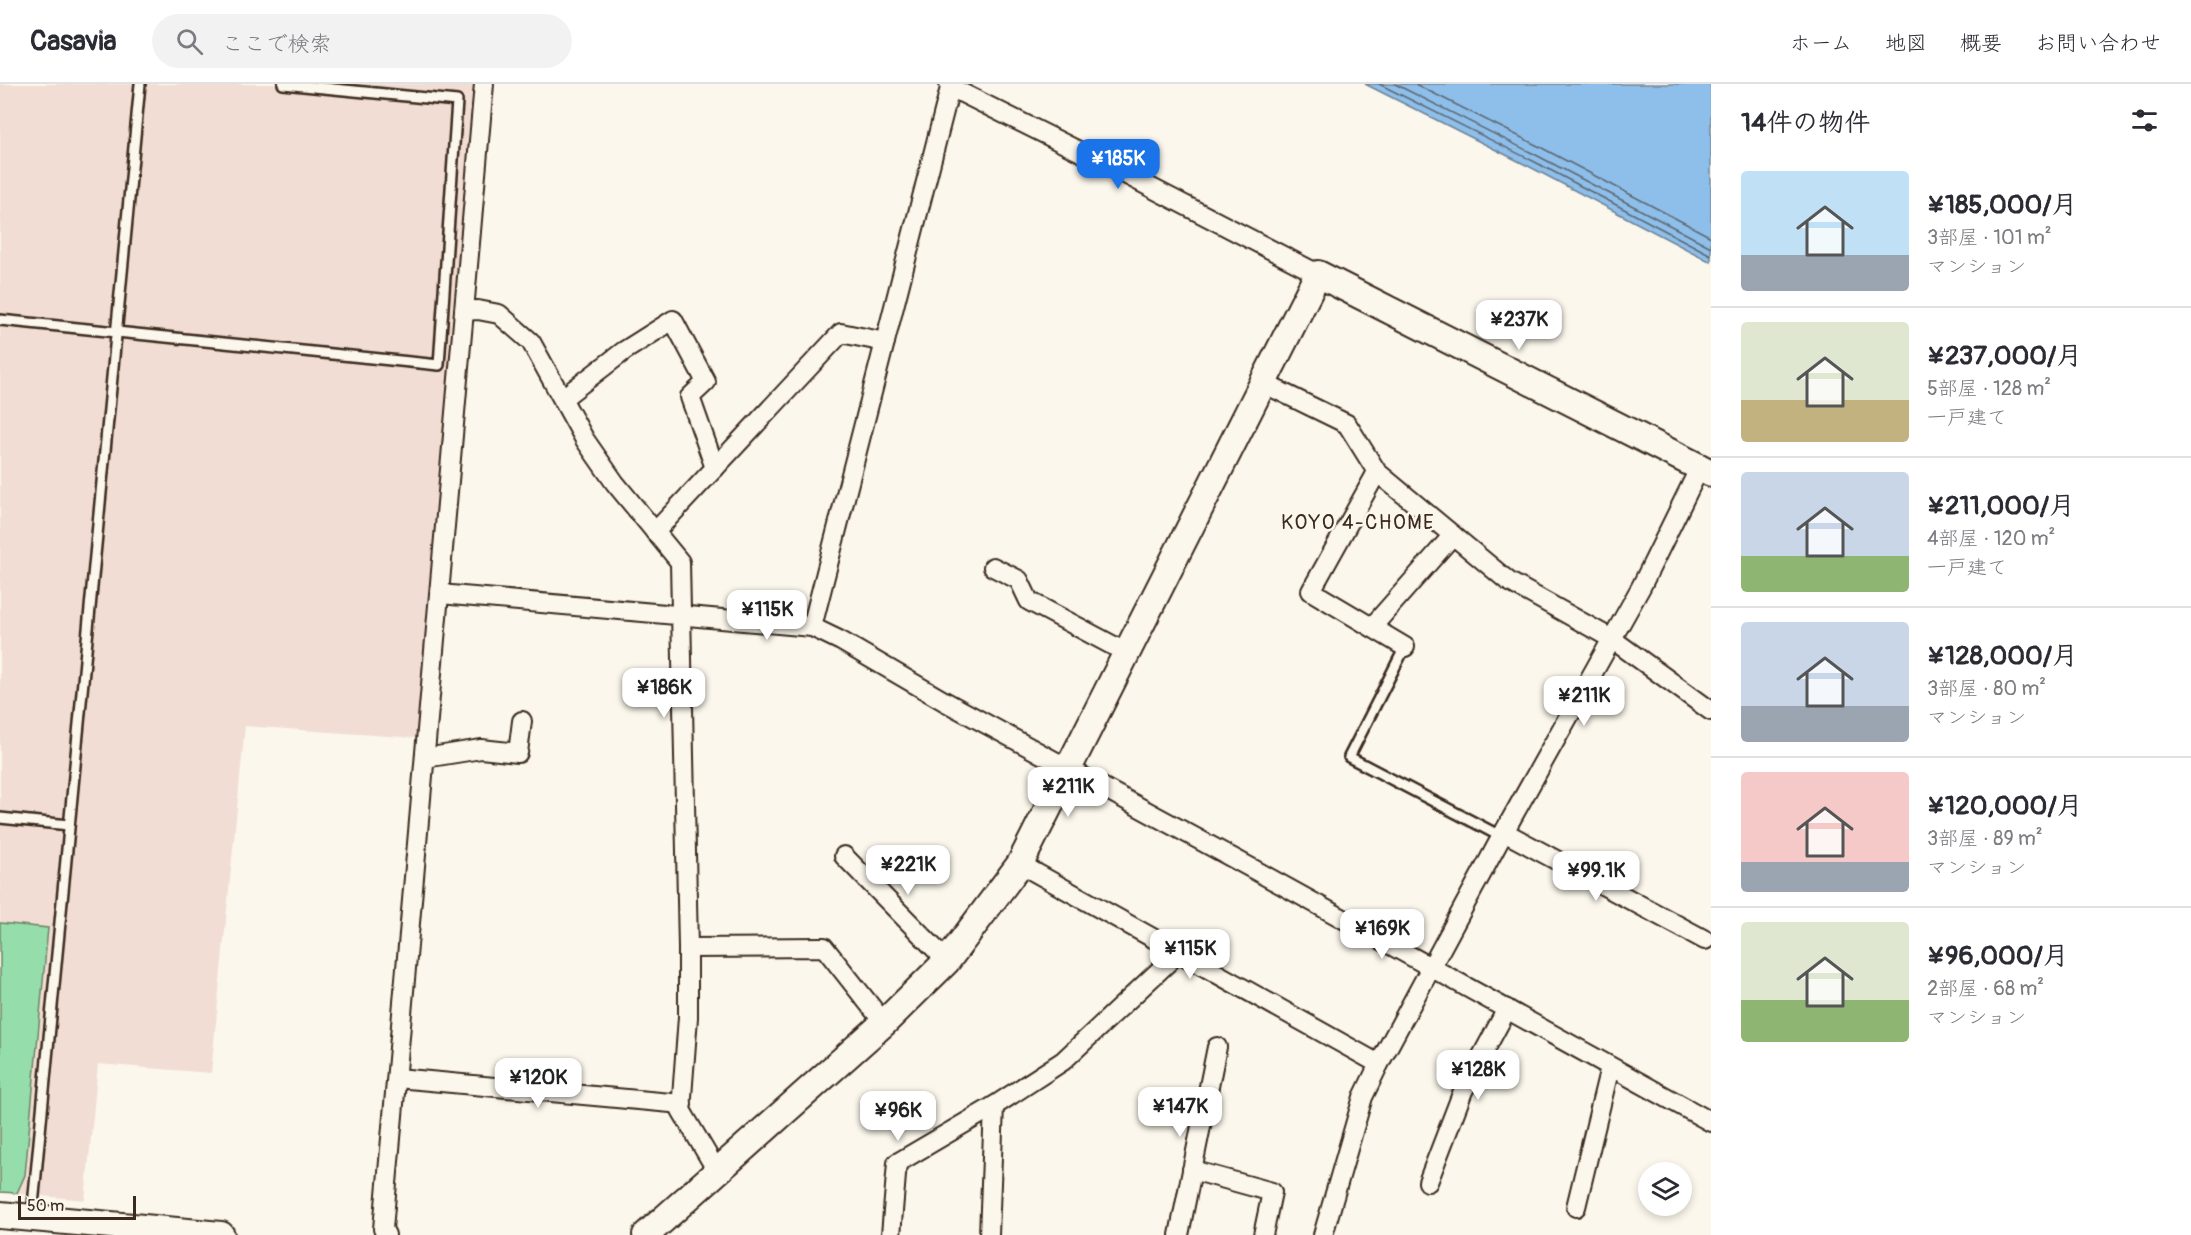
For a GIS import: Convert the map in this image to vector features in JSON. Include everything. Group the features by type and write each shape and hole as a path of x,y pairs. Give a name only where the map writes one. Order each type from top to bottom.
{"street":[{"path":"386,1235 383,1229 484,84"},
{"path":"812,627 950,85 1705,470 1503,834 1379,1064 1363,1097 1323,1235"},
{"path":"646,1235 884,1023 947,961 1020,864 1318,273"},
{"path":"464,311 478,310 499,314 531,342 585,440 615,483 680,561 679,614 688,948 687,1017 681,1110 717,1171"},
{"path":"563,398 624,351 673,320 706,382 690,397 715,468"},
{"path":"655,532 841,333 885,342"},
{"path":"1263,383 1347,424 1377,472 1508,580 1612,639 1711,711"},
{"path":"1377,472 1311,591 1405,647"},
{"path":"1372,627 1453,534"},
{"path":"993,567 1019,580 1029,601 1127,653"},
{"path":"440,594 812,627 1711,1122"},
{"path":"425,758 481,749 518,753 522,721"},
{"path":"1503,834 1705,940"},
{"path":"844,856 947,961"},
{"path":"1020,864 1379,1064"},
{"path":"688,948 824,947 884,1023"},
{"path":"891,1235 897,1163 994,1106 1063,1061 1178,953"},
{"path":"1428,1182 1463,1091 1507,1009"},
{"path":"1179,1235 1217,1047"},
{"path":"1576,1207 1610,1066"},
{"path":"397,1078 682,1104"},
{"path":"990,1235 994,1106"},
{"path":"1192,1170 1272,1192 1263,1235"},
{"path":"0,1215 32,1218 65,1228 221,1235"}],"lane":[{"path":"32,1218 140,84"},
{"path":"0,320 439,365 457,101 283,84"},
{"path":"1405,647 1349,757 1503,834"},
{"path":"0,818 69,825"}],"shaded area":[{"path":"0,84 473,84 417,738 245,726 211,1073 98,1064 85,1200 0,1192"}],"green space":[{"path":"0,923 48,928 25,1175 17,1193 0,1192"}],"water":[{"path":"1365,84 1711,84 1711,262 1532,168"}],"district":[{"name":"KOYO 4-CHOME","path":"1358,522"}]}
